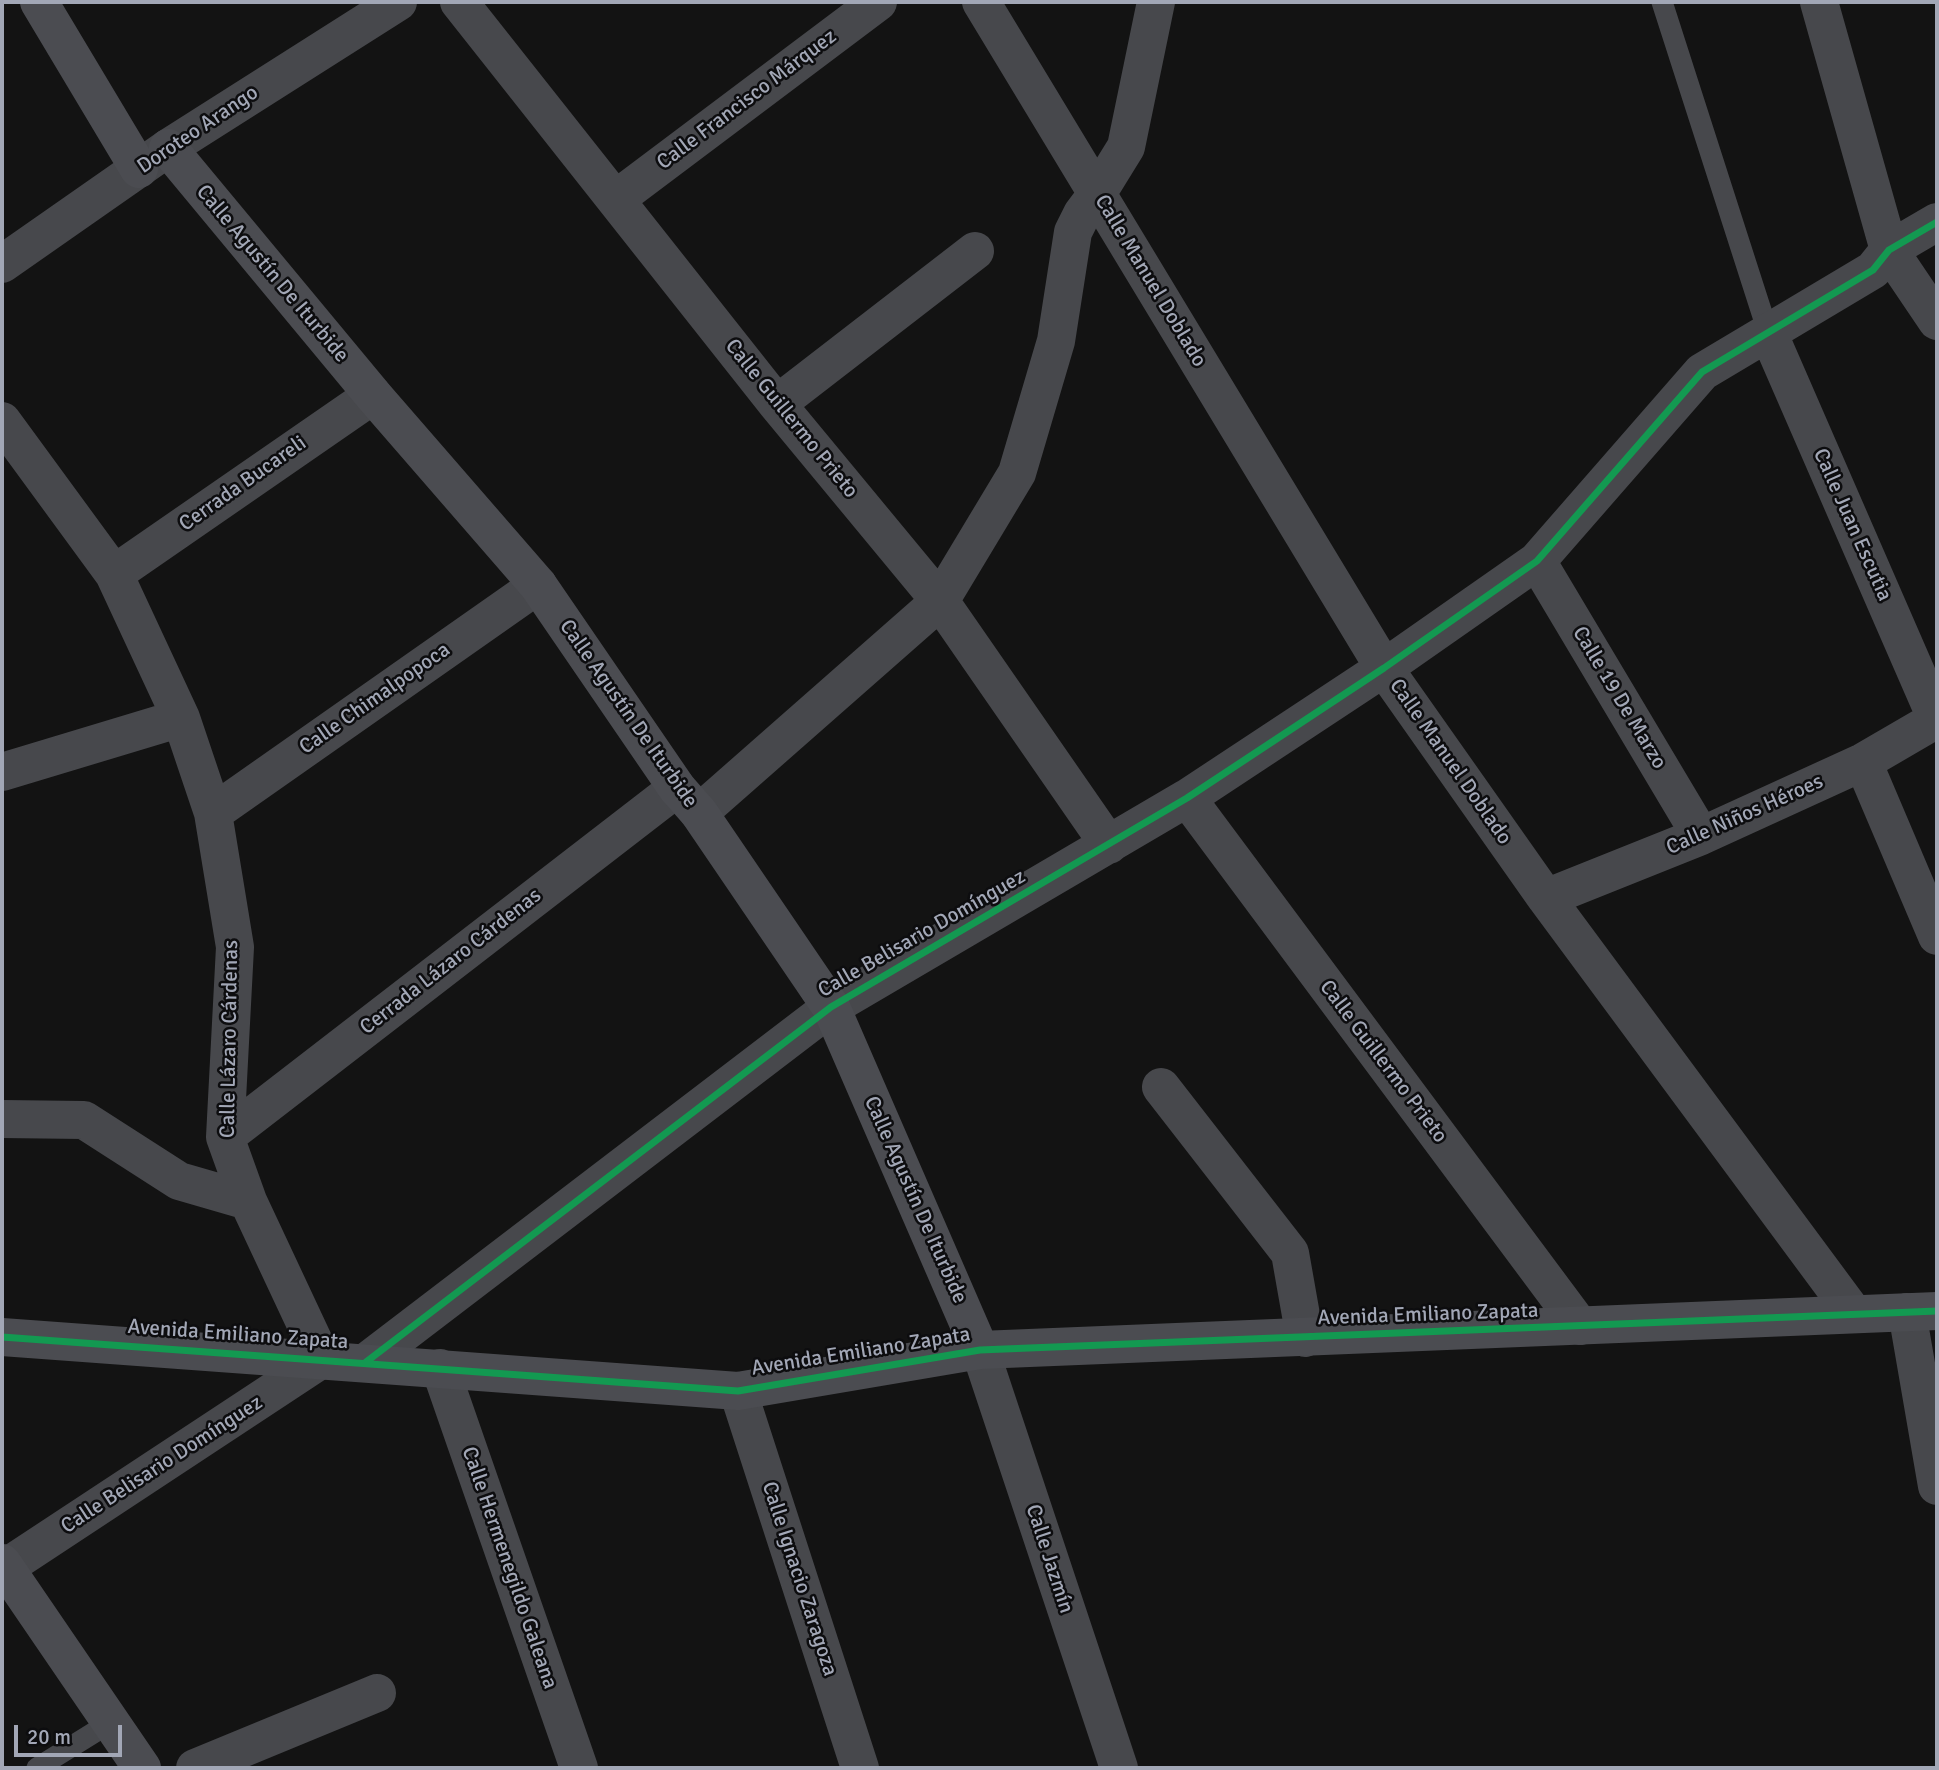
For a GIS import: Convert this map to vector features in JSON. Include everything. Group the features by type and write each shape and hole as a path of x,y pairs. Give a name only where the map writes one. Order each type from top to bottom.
{"street":[{"name":"Calle Agustín De Iturbide","path":"38,2 153,159 373,395 538,585 831,1007 980,1350"},
{"name":"Doroteo Arango","path":"2,264 153,159 354,13 398,2"},
{"name":"Calle Guillermo Prieto","path":"459,2 778,404 940,601 1109,845"},
{"name":"Calle Francisco Márquez","path":"616,199 878,2"},
{"name":"Calle Manuel Doblado","path":"981,2 1384,668 1546,898 1854,1314"},
{"name":"Cerrada Lázaro Cárdenas","path":"225,1137 688,800 940,601 1017,473 1056,341 1073,232 1126,147 1156,2"},
{"path":"1819,2 1889,250 1937,321"},
{"name":"Calle Belisario Domínguez","path":"366,1362 831,1007 1187,798 1384,668 1537,561 1702,372 1873,270 1889,250 1937,222"},
{"path":"778,404 975,251"},
{"name":"Calle Juan Escutia","path":"1768,331 1937,719"},
{"name":"Cerrada Bucareli","path":"114,573 373,395"},
{"name":"Calle Lázaro Cárdenas","path":"2,421 114,573 181,718 213,813 235,947 225,1137 248,1201 323,1359"},
{"name":"Calle 19 De Marzo","path":"1537,561 1701,836"},
{"name":"Calle Chimalpopoca","path":"213,813 538,585"},
{"path":"2,772 181,718"},
{"name":"Calle Niños Héroes","path":"1546,898 1701,836 1863,762 1937,719"},
{"path":"1863,762 1937,936"},
{"name":"Calle Guillermo Prieto","path":"1187,798 1580,1326"},
{"path":"1161,1087 1290,1253 1306,1338"},
{"path":"2,1119 84,1120 179,1181 248,1201"},
{"path":"1922,1312 1937,1486"},
{"name":"Avenida Emiliano Zapata","path":"2,1336 738,1391 980,1350 1922,1312"},
{"name":"Calle Jazmín","path":"980,1350 1119,1768"},
{"name":"Calle Belisario Domínguez","path":"3,1567 323,1359"},
{"name":"Calle Hermenegildo Galeana","path":"440,1368 579,1768"},
{"name":"Calle Ignacio Zaragoza","path":"738,1391 860,1768"},
{"path":"3,1567 142,1768"},
{"path":"195,1768 377,1693"}],"lane":[{"path":"1662,2 1768,331"},
{"path":"37,1768 111,1722"}],"cycle path":[{"path":"366,1362 831,1007 1187,798 1384,668 1537,561 1702,372 1873,270 1889,250 1937,222"},
{"path":"2,1337 738,1391 980,1350 1937,1311"}]}
